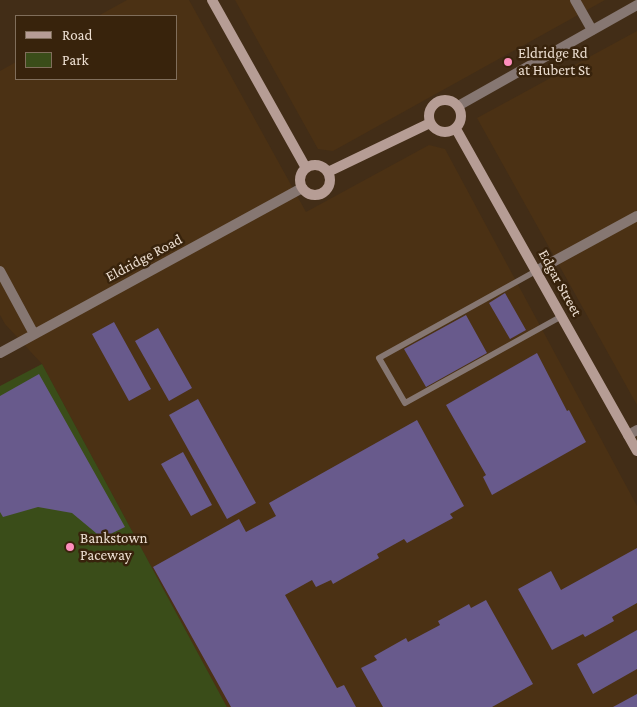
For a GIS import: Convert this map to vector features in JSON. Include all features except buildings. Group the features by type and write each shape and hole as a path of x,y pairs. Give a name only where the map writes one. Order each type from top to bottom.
{"main road":[{"path":"212,0 306,168"},
{"path":"448,100 458,106 461,120 456,129 440,132 430,122 430,110 437,102 448,100"},
{"path":"328,172 430,122"},
{"name":"Edgar Street","path":"456,129 562,316 633,433 637,452"},
{"path":"316,165 328,172 331,182 322,194 312,196 302,188 301,176 306,168 316,165"}],"street":[{"path":"575,0 592,30"},
{"path":"458,106 637,5"},
{"name":"Eldridge Road","path":"0,352 302,188"},
{"path":"536,271 637,216"},
{"path":"0,271 34,334"}],"lane":[{"path":"536,271 379,358 404,403 562,316"}],"shaded area":[{"path":"127,0 189,0 306,212 429,145 445,149 637,506 637,707 227,707 42,364 5,324 0,315 0,71 15,63 15,80 178,80 178,15 100,15"},
{"path":"235,0 605,0 333,151 318,149"},
{"path":"637,31 637,405 477,118"}],"green space":[{"name":"Bankstown Paceway","path":"42,364 227,707 0,707 0,386"}],"place":[{"name":"Eldridge Rd at Hubert St","path":"508,62"},
{"name":"Bankstown Paceway","path":"70,547"}]}
